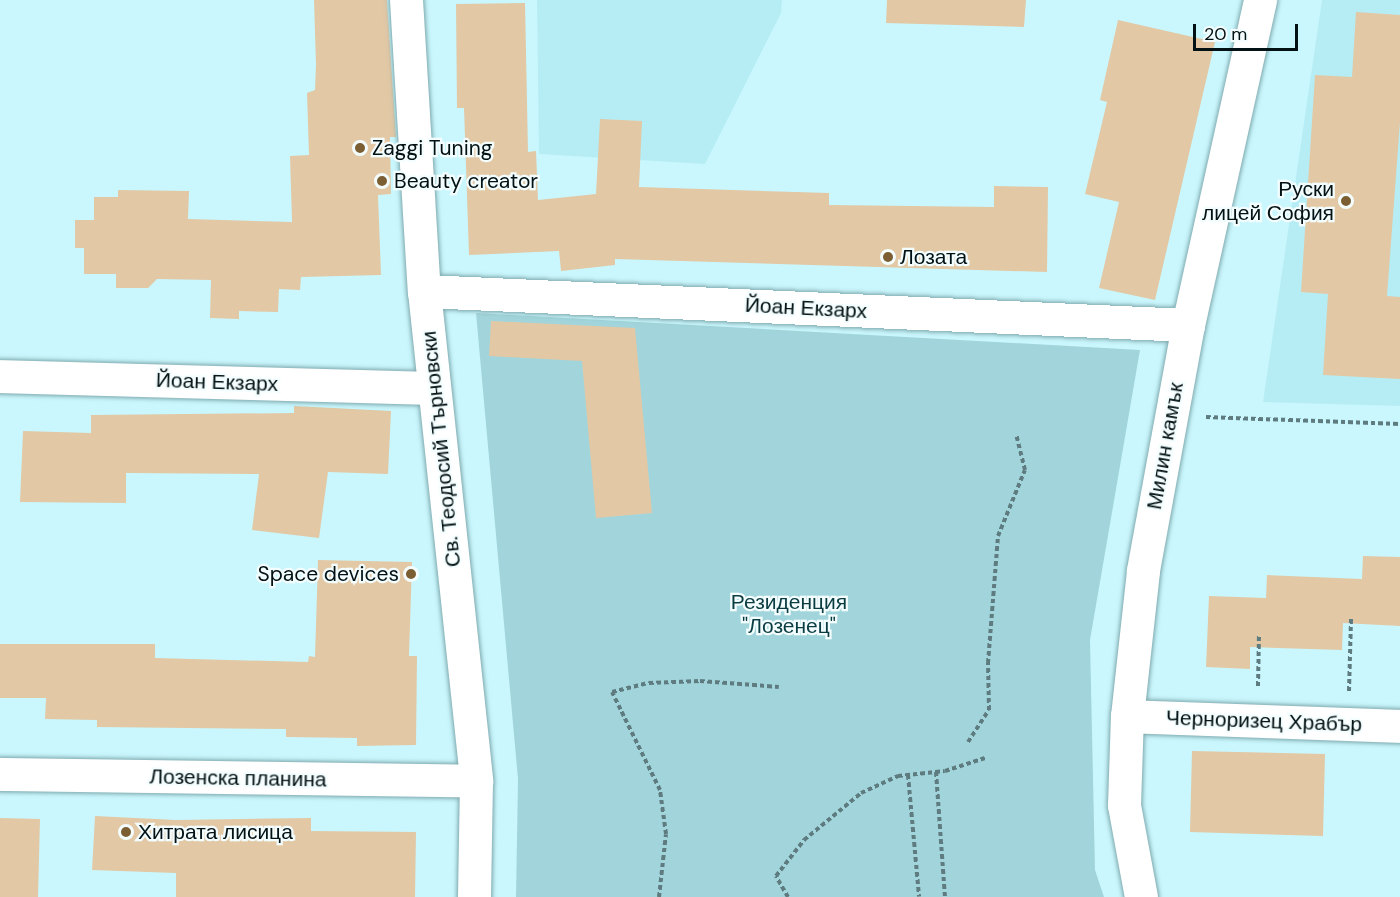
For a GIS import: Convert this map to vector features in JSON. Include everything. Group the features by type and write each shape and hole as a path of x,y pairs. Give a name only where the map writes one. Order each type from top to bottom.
{"street":[{"name":"Св. Теодосий Търновски","path":"406,0 424,291 476,781 474,897"},
{"name":"Милин камък","path":"1141,897 1124,806 1127,716 1143,570 1188,325 1260,0"},
{"name":"Йоан Екзарх","path":"424,291 1188,325"},
{"name":"Йоан Екзарх","path":"0,376 434,388"},
{"name":"Черноризец Храбър","path":"1127,716 1400,726"},
{"name":"Лозенска планина","path":"0,774 476,781"}],"path":[{"path":"1170,416 1400,423"},
{"path":"968,742 989,710 988,663 998,536 1025,470 1016,434"},
{"path":"1348,724 1351,619"},
{"path":"1258,698 1259,636"},
{"path":"659,897 666,834 660,790 612,692 649,683 700,681 779,687"},
{"path":"788,897 776,876 804,840 861,793 908,775 936,772 985,758"},
{"path":"936,772 945,897"},
{"path":"908,775 919,897"}],"shaded area":[{"path":"537,0 782,0 781,13 705,164 539,154"},
{"name":"Руски лицей София","path":"1322,0 1400,0 1400,406 1263,402"}],"green space":[{"name":"Резиденция \"Лозенец\"","path":"476,313 1140,350 1090,640 1095,870 1104,897 516,897 518,779"}],"building":[{"path":"314,0 387,0 396,137 390,137 391,194 378,195 381,275 301,277 300,290 279,289 278,312 239,311 239,319 210,318 211,280 157,279 148,288 116,288 116,274 84,274 84,248 75,248 75,220 94,220 94,197 118,197 118,190 189,191 188,219 292,222 290,156 309,155 307,93 315,90 316,65"},
{"path":"887,0 1026,0 1024,27 886,23"},
{"path":"525,3 528,152 536,151 538,200 596,194 600,119 642,121 639,187 829,193 829,205 994,207 994,186 1048,187 1047,272 615,259 615,265 561,271 559,251 469,255 464,108 457,108 456,4"},
{"name":"Руски лицей София","path":"1356,12 1400,15 1400,122 1387,296 1400,297 1400,379 1323,375 1328,294 1301,292 1315,75 1352,77"},
{"path":"1118,20 1215,42 1155,300 1099,288 1119,202 1085,194 1107,102 1100,100"},
{"path":"491,321 635,328 652,513 596,518 582,361 489,356"},
{"path":"294,406 391,411 388,474 328,472 319,538 252,530 259,474 126,473 126,503 20,502 23,431 91,433 91,415 294,413"},
{"path":"1363,556 1400,557 1400,626 1343,623 1342,650 1250,647 1250,669 1206,667 1209,596 1266,598 1267,575 1362,579"},
{"path":"318,560 412,562 409,656 417,656 416,745 357,746 357,738 286,737 286,729 97,727 97,720 45,719 46,698 0,698 0,644 155,644 155,658 308,662 309,656 315,657"},
{"path":"1192,751 1325,754 1323,836 1190,832"},
{"path":"95,816 176,820 311,818 311,831 416,832 415,897 176,897 176,873 92,870"},
{"path":"0,818 40,819 38,897 0,897"}],"place":[{"name":"Zaggi Tuning","path":"360,148"},
{"name":"Beauty creator","path":"382,181"},
{"name":"Руски лицей София","path":"1346,201"},
{"name":"Лозата","path":"888,257"},
{"name":"Space devices","path":"411,574"},
{"name":"Хитрата лисица","path":"126,832"}]}
